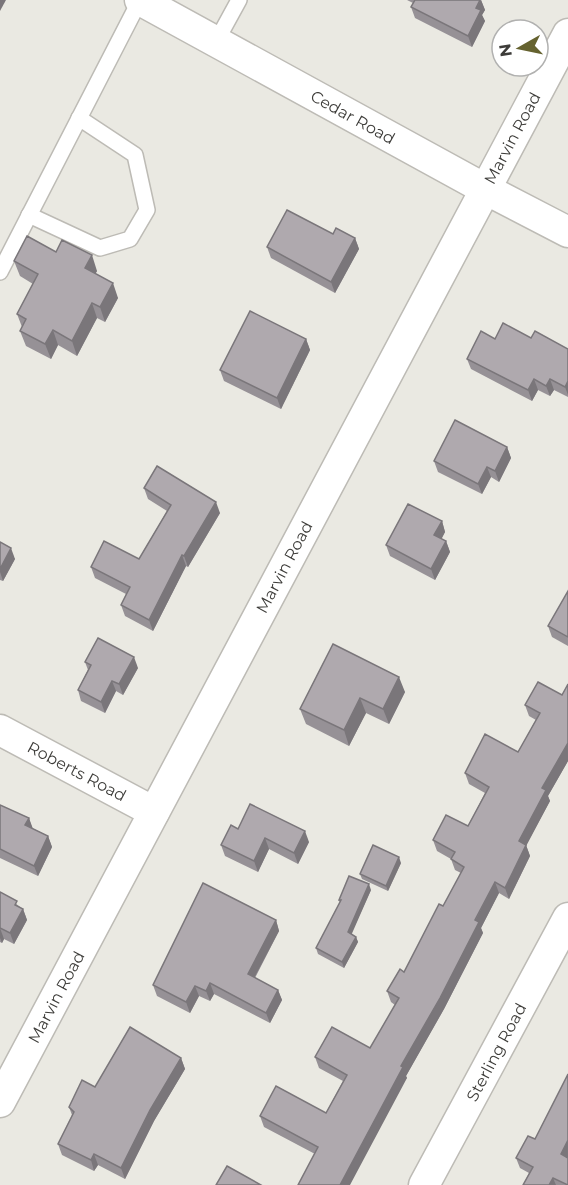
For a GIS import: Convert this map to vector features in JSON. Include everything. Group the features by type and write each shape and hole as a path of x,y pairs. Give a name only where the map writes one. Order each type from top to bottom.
{"street":[{"name":"Cedar Road","path":"140,0 568,232"},
{"name":"Marvin Road","path":"0,1102 568,34"},
{"name":"Roberts Road","path":"0,730 154,812"},
{"name":"Sterling Road","path":"424,1185 568,918"}],"lane":[{"path":"0,272 140,0"},
{"path":"216,42 239,0"},
{"path":"29,215 100,248 130,239 147,210 135,155 79,118"}],"building":[{"path":"415,0 480,0 476,8 481,10 468,36 411,7"},
{"path":"287,210 333,234 336,228 355,238 331,282 267,247"},
{"path":"27,236 56,252 62,240 92,255 85,268 113,283 100,307 92,303 72,341 53,330 45,344 20,331 26,319 17,314 38,274 14,261"},
{"path":"250,311 306,339 277,398 220,370"},
{"path":"503,323 531,338 535,331 568,349 568,381 565,387 550,379 546,386 534,379 528,390 467,359 481,331 495,339"},
{"path":"455,420 507,447 495,471 487,467 478,484 434,461"},
{"path":"157,466 216,502 184,556 182,555 149,620 121,605 130,587 91,567 104,541 139,559 171,505 144,488"},
{"path":"408,504 442,521 434,535 446,541 431,569 386,545"},
{"path":"0,542 11,548 0,569"},
{"path":"568,591 568,637 548,626"},
{"path":"98,638 134,657 119,684 112,681 101,702 78,690 91,665 85,662"},
{"path":"333,644 399,677 383,709 360,698 344,730 300,709"},
{"path":"538,682 562,695 568,684 568,743 542,788 546,790 519,841 526,845 505,888 495,882 475,920 479,922 340,1185 298,1185 318,1147 260,1116 276,1086 326,1113 347,1075 315,1057 332,1027 370,1048 399,998 387,991 400,969 404,972 439,904 443,906 464,867 451,859 455,852 433,840 446,815 468,826 489,787 465,773 485,734 518,752 540,713 525,705"},
{"path":"250,804 305,831 294,853 265,838 254,861 221,845 231,825 238,829"},
{"path":"0,805 29,818 25,825 48,836 34,866 0,849"},
{"path":"373,845 399,857 386,886 360,874"},
{"path":"349,876 369,884 348,932 356,937 342,962 316,948 341,900 339,900"},
{"path":"203,883 276,920 248,974 278,990 266,1013 210,983 206,991 195,986 186,1002 153,985"},
{"path":"0,892 17,901 15,905 23,909 10,933 0,928"},
{"path":"130,1027 181,1058 150,1110 121,1168 94,1154 91,1160 58,1144 74,1112 69,1107 82,1080 95,1087"},
{"path":"568,1074 568,1140 561,1154 568,1158 568,1185 553,1178 549,1185 523,1185 533,1167 516,1158 528,1136 535,1139"},
{"path":"227,1166 261,1185 216,1185"}]}
